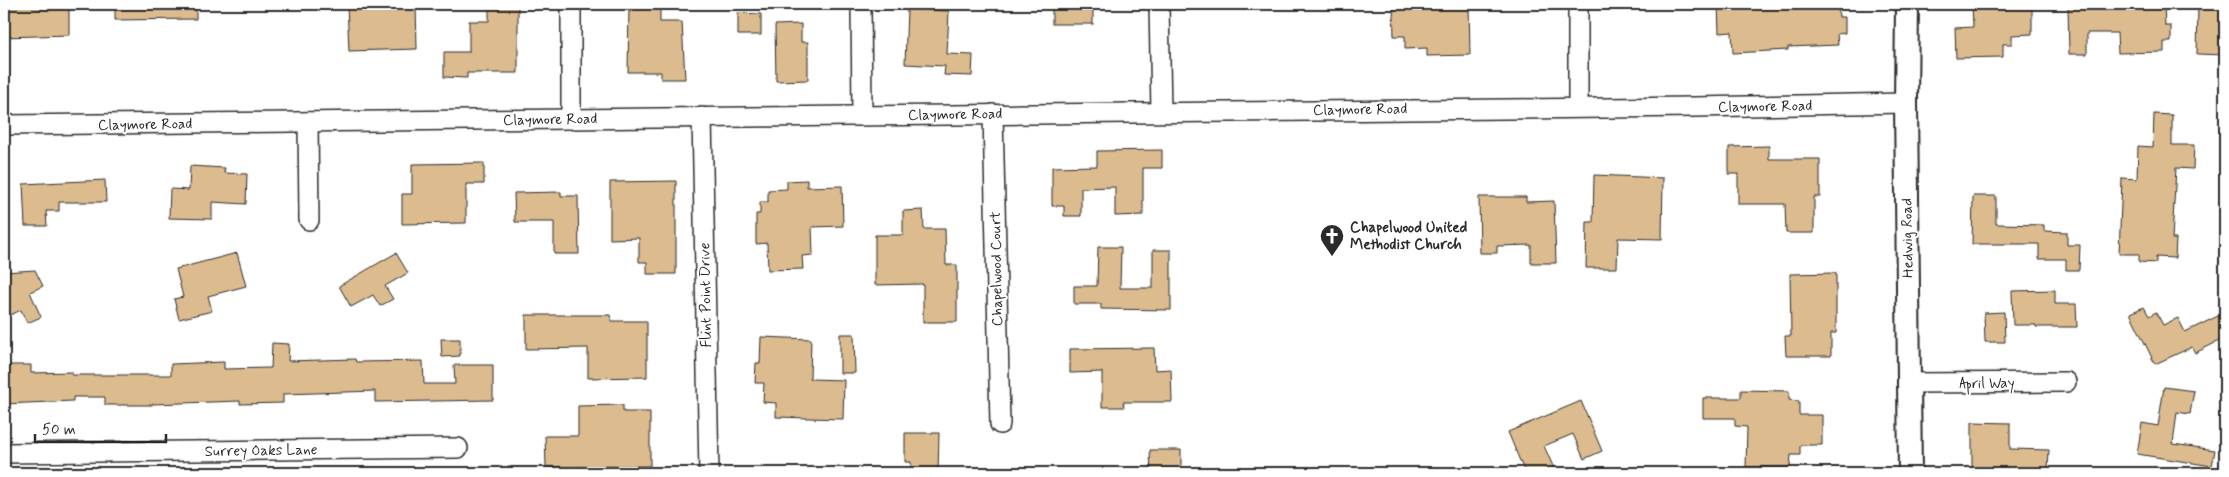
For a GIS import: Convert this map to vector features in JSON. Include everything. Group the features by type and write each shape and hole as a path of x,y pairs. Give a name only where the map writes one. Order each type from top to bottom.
{"street":[{"path":"571,4 571,119"},
{"path":"861,4 862,115"},
{"path":"1159,4 1161,112"},
{"path":"1578,4 1578,107"},
{"name":"Hedwig Road","path":"1907,4 1906,103 1910,473"},
{"name":"Claymore Road","path":"4,125 1906,103"},
{"name":"Chapelwood Court","path":"993,114 1000,424"},
{"name":"Flint Point Drive","path":"702,117 709,473"},
{"path":"308,122 309,220"},
{"name":"April Way","path":"1909,383 2066,382"},
{"name":"Surrey Oaks Lane","path":"4,453 458,448"}],"building":[{"path":"4,4 69,4 69,35 4,37"},
{"path":"115,4 196,4 196,19 115,20"},
{"path":"347,4 416,4 417,49 349,51"},
{"path":"489,4 518,4 518,73 467,73 467,78 444,77 444,52 469,52 469,21 489,21"},
{"path":"629,4 660,4 660,22 682,22 685,79 661,79 661,72 628,72"},
{"path":"1052,4 1093,4 1093,24 1052,24"},
{"path":"1393,4 1469,4 1470,55 1427,56 1427,48 1405,49 1405,36 1394,36"},
{"path":"1718,4 1838,4 1839,17 1845,17 1845,33 1837,34 1838,45 1788,47 1788,50 1733,53 1732,32 1719,33"},
{"path":"2164,4 2165,26 2171,26 2171,42 2164,42 2164,52 2118,53 2117,33 2087,33 2087,54 2069,54 2068,6"},
{"path":"2198,4 2225,4 2225,55 2197,54"},
{"path":"2032,5 2032,34 2012,35 2012,44 2003,44 2003,57 1956,58 1955,28 1973,27 1972,6"},
{"path":"907,9 949,11 947,54 973,55 972,76 944,75 945,66 905,64"},
{"path":"738,13 761,14 761,35 738,35"},
{"path":"801,24 801,42 808,42 808,80 776,81 775,25"},
{"path":"2154,114 2172,115 2172,145 2194,145 2193,169 2176,168 2172,239 2176,239 2175,258 2156,257 2156,263 2139,262 2139,254 2119,254 2122,178 2137,179 2138,146 2153,147"},
{"path":"1769,146 1769,159 1820,159 1820,197 1814,197 1814,233 1786,233 1785,204 1738,204 1738,174 1729,174 1729,147"},
{"path":"1162,150 1162,168 1143,168 1143,215 1115,216 1115,187 1081,188 1081,216 1064,216 1064,206 1052,206 1052,167 1097,166 1097,151"},
{"path":"484,163 484,184 466,184 466,223 402,224 402,194 412,194 412,164"},
{"path":"190,166 225,168 224,173 247,174 246,204 212,202 212,219 169,218 170,189 189,190"},
{"path":"1594,175 1663,178 1662,239 1618,238 1617,268 1586,268 1587,222 1593,222"},
{"path":"105,180 106,202 59,202 59,211 46,211 47,226 25,226 23,184"},
{"path":"807,180 807,187 842,186 843,226 812,227 813,255 802,256 803,269 768,270 767,243 756,244 756,214 760,214 760,202 768,202 768,190 787,189 787,181"},
{"path":"676,181 676,274 647,274 647,262 639,262 639,238 610,239 610,182"},
{"path":"561,192 561,196 578,196 579,254 554,254 554,222 515,222 514,193"},
{"path":"1973,196 1996,196 1996,224 2044,225 2044,231 2067,232 2067,245 2080,245 2079,270 2066,270 2066,259 2039,259 2039,244 1972,244"},
{"path":"1479,197 1526,197 1526,202 1554,201 1556,263 1531,263 1531,245 1497,246 1497,253 1480,253"},
{"path":"923,210 924,229 945,229 946,265 957,265 957,322 923,322 923,284 875,285 875,235 903,235 903,211"},
{"path":"1098,247 1121,247 1120,288 1153,288 1153,250 1171,250 1171,310 1101,309 1101,304 1074,304 1074,286 1097,286"},
{"path":"237,253 246,286 208,296 212,311 179,319 174,299 183,297 176,269"},
{"path":"396,253 408,273 385,286 393,299 380,306 373,295 351,307 339,286"},
{"path":"35,270 43,286 30,292 41,317 27,323 21,310 4,318 4,272"},
{"path":"1836,273 1836,333 1831,333 1831,356 1786,356 1785,336 1791,336 1790,274"},
{"path":"2055,290 2055,304 2076,304 2077,327 2013,325 2012,291"},
{"path":"2144,307 2149,316 2156,312 2163,325 2178,318 2185,332 2220,315 2225,326 2225,338 2195,353 2192,347 2155,364 2130,313"},
{"path":"2004,312 2005,342 1985,342 1984,313"},
{"path":"526,315 610,315 611,321 647,321 647,377 588,378 588,348 526,349"},
{"path":"840,334 854,334 855,373 840,373"},
{"path":"761,337 811,339 810,379 844,380 843,419 776,417 776,403 763,402 764,383 755,383 756,363 760,363"},
{"path":"441,339 460,339 460,356 442,357"},
{"path":"272,343 289,344 288,361 355,359 356,362 423,361 424,384 455,384 454,365 493,365 493,400 375,402 375,391 283,394 283,403 240,404 240,401 105,405 105,397 73,397 73,401 4,404 4,365 31,365 31,373 72,372 72,375 171,375 171,364 224,362 224,369 271,368"},
{"path":"1154,348 1155,370 1171,369 1172,402 1123,402 1124,407 1102,407 1102,372 1070,373 1070,349"},
{"path":"2164,387 2194,391 2190,414 2177,412 2173,444 2215,450 2212,466 2137,454 2142,423 2158,426"},
{"path":"1741,390 1789,391 1789,400 1799,401 1799,415 1822,415 1822,445 1800,445 1800,455 1791,455 1790,467 1746,467 1747,427 1735,426 1735,418 1703,418 1703,398 1741,398"},
{"path":"1581,401 1602,451 1584,459 1573,434 1544,446 1556,473 1525,473 1508,432"},
{"path":"623,405 623,412 650,412 650,466 546,467 545,436 578,436 578,406"},
{"path":"1972,422 2010,423 2010,449 2049,450 2048,470 1972,470"},
{"path":"905,433 939,433 938,473 911,473 911,462 905,462"},
{"path":"1150,450 1181,450 1181,473 1151,473"}],"place":[{"name":"Chapelwood United Methodist Church","path":"1332,257"}]}
